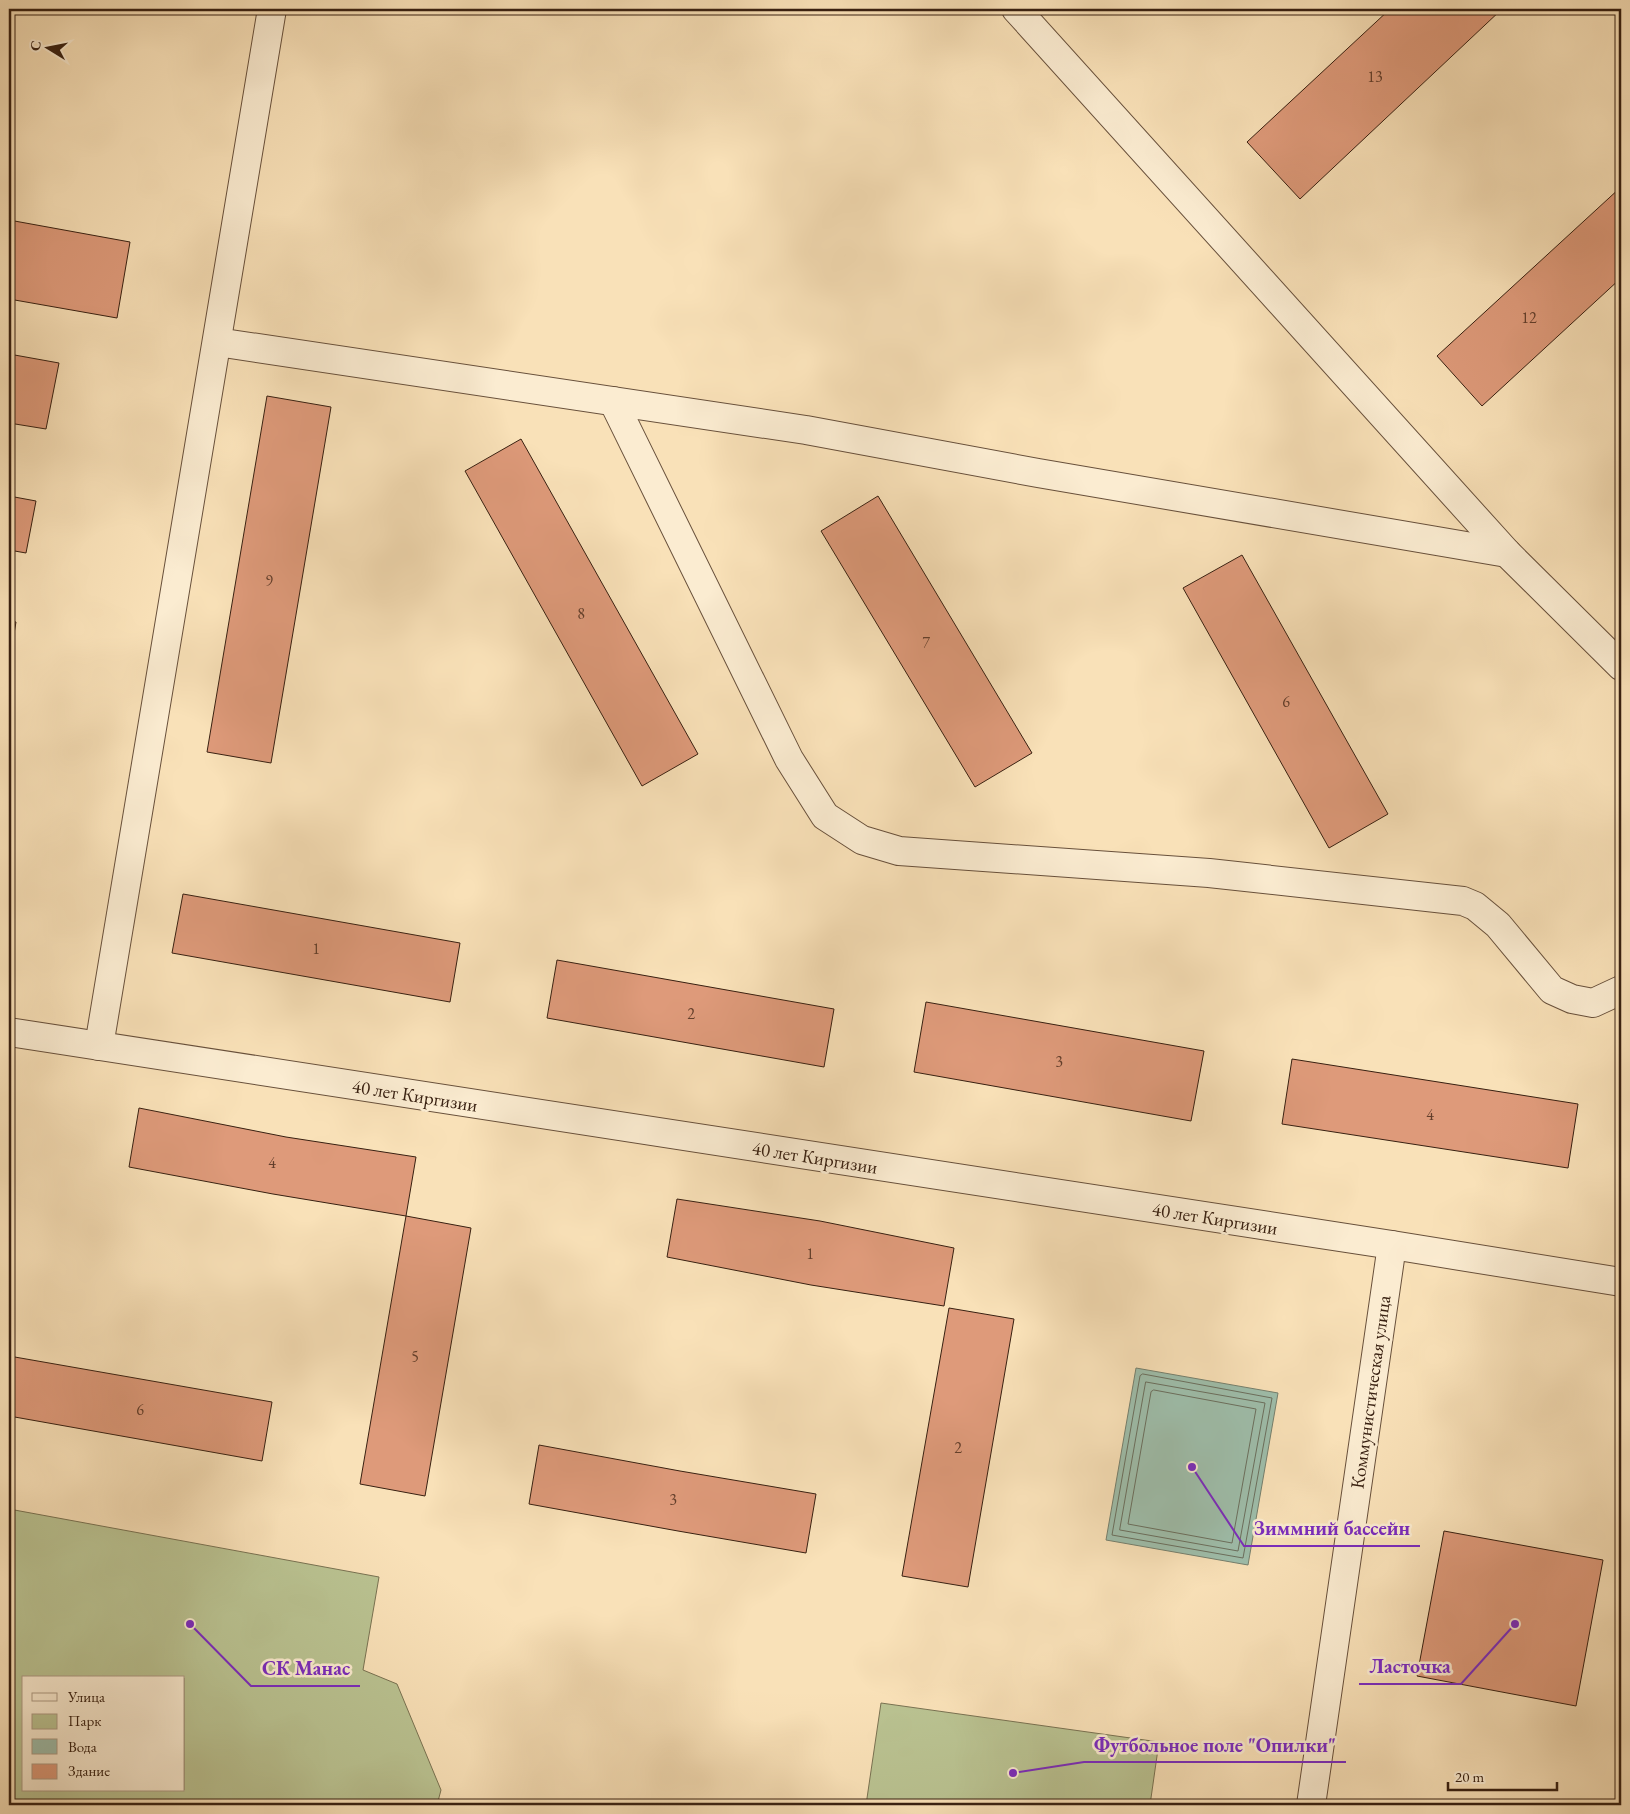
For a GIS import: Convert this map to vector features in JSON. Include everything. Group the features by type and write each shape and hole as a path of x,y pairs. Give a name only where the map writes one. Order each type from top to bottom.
{"street":[{"path":"99,1046 272,9"},
{"path":"1016,9 1507,553 1621,666"},
{"path":"217,342 806,430 1048,474 1507,553"},
{"path":"613,401 790,759 826,816 862,840 899,851 1210,873 1463,901 1475,906 1498,925 1552,990 1572,999 1593,1003 1621,990"},
{"name":"40 лет Киргизии","path":"9,1032 1621,1282"},
{"name":"Коммунистическая улица","path":"1311,1805 1392,1246"}],"green space":[{"path":"9,1509 379,1577 363,1670 397,1684 441,1790 437,1805 9,1805"},
{"path":"881,1703 1159,1742 1150,1805 866,1805"}],"water":[{"path":"1136,1368 1278,1393 1248,1565 1106,1540"}],"building":[{"path":"1390,9 1502,9 1300,199 1247,142"},
{"path":"1621,187 1621,278 1482,406 1437,356"},
{"path":"9,220 130,242 117,318 9,299"},
{"path":"9,354 59,363 46,429 9,423"},
{"path":"267,396 331,407 271,763 207,752"},
{"path":"521,439 698,754 642,786 465,471"},
{"path":"9,496 36,501 26,553 9,550"},
{"path":"878,496 1032,753 975,787 821,531"},
{"path":"1242,555 1388,814 1329,848 1183,588"},
{"path":"9,621 16,622 9,663"},
{"path":"183,894 460,943 450,1002 172,953"},
{"path":"557,960 834,1009 824,1067 547,1018"},
{"path":"926,1002 1204,1051 1191,1121 914,1072"},
{"path":"1292,1059 1578,1104 1568,1168 1282,1124"},
{"path":"139,1108 286,1137 416,1157 406,1216 273,1194 129,1167"},
{"path":"677,1199 820,1221 954,1248 944,1306 811,1285 667,1257"},
{"path":"406,1216 471,1228 425,1496 360,1484"},
{"path":"949,1308 1014,1319 968,1587 902,1576"},
{"path":"9,1356 272,1402 262,1461 9,1416"},
{"path":"539,1445 816,1494 806,1553 529,1504"},
{"path":"1444,1531 1603,1560 1576,1706 1417,1676"}],"place":[{"name":"Зиммний бассейн","path":"1192,1467"},
{"name":"СК Манас","path":"190,1624"},
{"name":"Ласточка","path":"1515,1624"},
{"name":"Футбольное поле \"Опилки\"","path":"1013,1773"}]}
